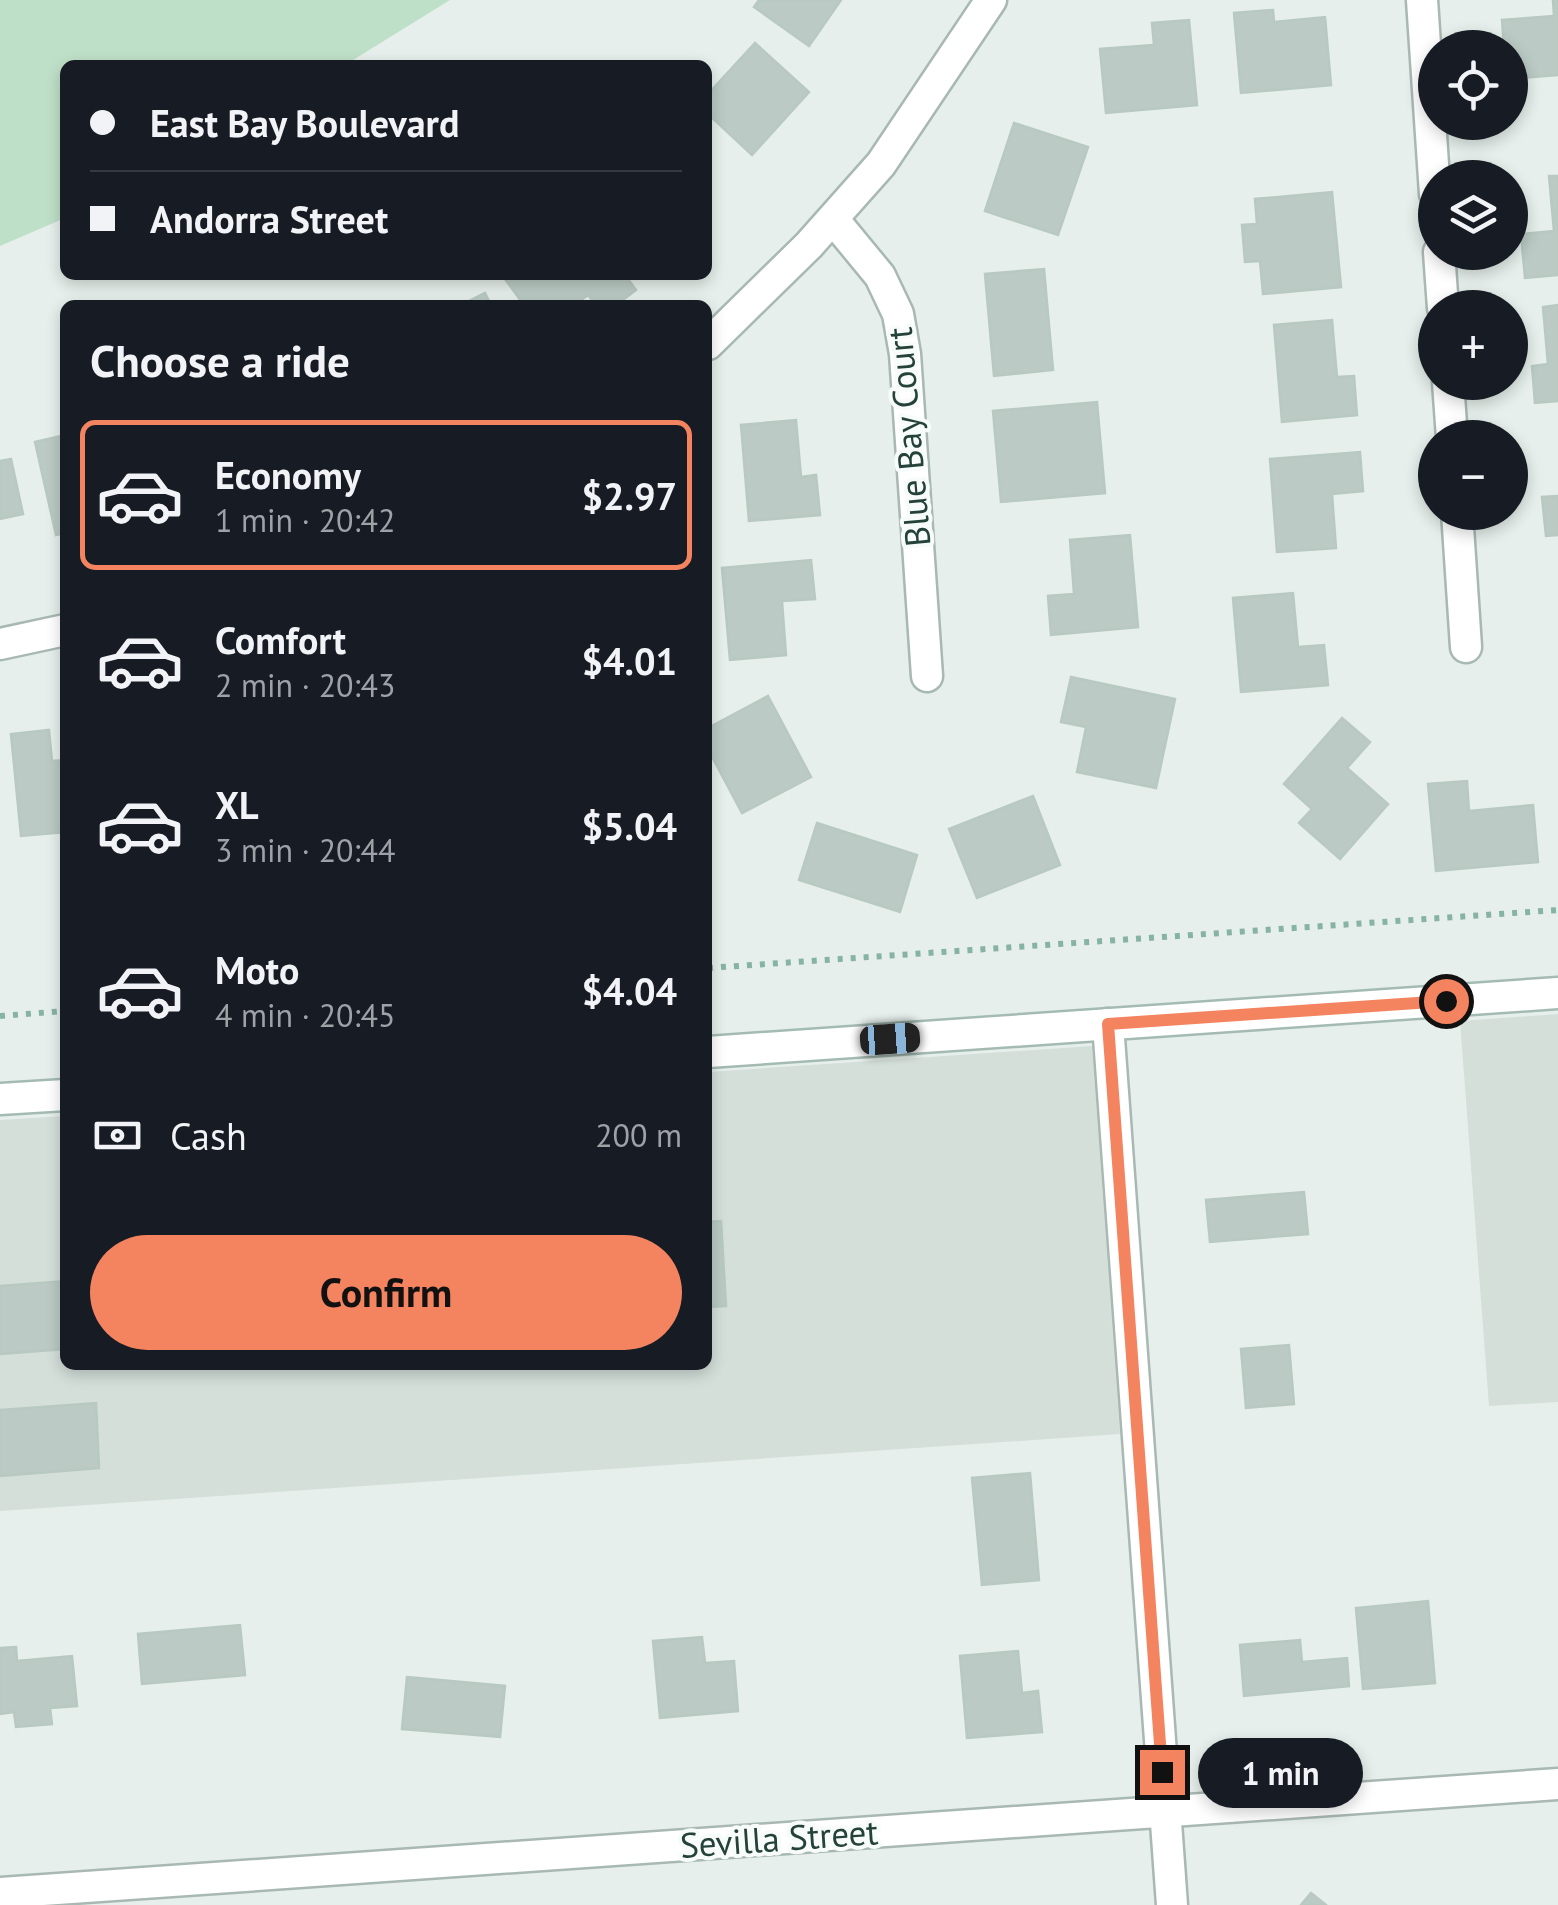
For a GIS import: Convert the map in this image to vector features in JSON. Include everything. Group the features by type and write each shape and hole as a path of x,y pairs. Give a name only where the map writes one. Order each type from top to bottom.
{"street":[{"path":"712,340 833,219 881,164 991,0"},
{"path":"1422,0 1433,160"},
{"name":"Blue Bay Court","path":"833,219 880,276 898,314 906,373 926,676"},
{"path":"1458,530 1466,647"},
{"path":"0,644 60,631"},
{"path":"712,1052 1558,993"},
{"path":"1108,1024 1172,1905"},
{"path":"0,1099 60,1095"},
{"name":"Sevilla Street","path":"0,1893 1558,1784"}],"path":[{"path":"712,968 1558,910"},
{"path":"0,1016 60,1011"}],"shaded area":[{"path":"1558,1014 1558,1402 1489,1406 1460,1021"},
{"path":"1092,1046 1120,1434 0,1511 0,1120 60,1116 60,1370 712,1370 712,1072"}],"green space":[{"path":"0,0 450,0 353,60 60,60 60,220 0,246"}],"building":[{"path":"759,0 841,0 809,46 754,7"},
{"path":"1553,0 1558,0 1558,75 1528,78 1528,30 1503,30 1502,20 1554,16"},
{"path":"1273,10 1274,22 1325,17 1331,85 1241,93 1234,13"},
{"path":"1189,20 1197,105 1106,113 1100,49 1154,45 1152,23"},
{"path":"755,43 809,92 752,155 712,118 712,90"},
{"path":"1014,123 1088,147 1058,235 985,211"},
{"path":"1549,176 1558,176 1558,275 1525,278 1528,233 1554,231"},
{"path":"1332,192 1341,287 1263,294 1260,261 1245,262 1242,225 1257,224 1255,199"},
{"path":"1044,269 1053,370 994,376 985,274"},
{"path":"506,280 629,280 636,290 623,300 592,300 588,295 581,300 520,300"},
{"path":"1558,305 1558,401 1535,403 1532,366 1548,364 1543,307"},
{"path":"1332,320 1337,377 1354,376 1357,415 1282,422 1274,325"},
{"path":"1097,402 1105,493 1001,502 993,411"},
{"path":"796,420 801,477 816,475 820,515 749,521 741,425"},
{"path":"60,436 60,534 56,535 35,442"},
{"path":"1360,452 1363,491 1332,494 1336,548 1277,552 1270,459"},
{"path":"11,459 23,514 0,519 0,461"},
{"path":"1558,496 1558,535 1546,536 1542,497"},
{"path":"1130,535 1138,627 1051,635 1048,596 1074,594 1070,540"},
{"path":"811,560 815,599 782,601 786,655 730,660 722,568"},
{"path":"1293,593 1298,647 1324,645 1328,685 1241,692 1233,598"},
{"path":"1071,677 1175,699 1156,788 1077,772 1086,727 1061,722"},
{"path":"768,696 811,777 742,813 712,757 712,726"},
{"path":"1342,718 1370,742 1347,768 1388,804 1340,859 1299,823 1312,809 1284,784"},
{"path":"49,730 52,761 60,760 60,832 21,836 11,734"},
{"path":"1467,781 1469,811 1533,805 1538,862 1436,871 1428,784"},
{"path":"1033,796 1060,865 977,898 949,829"},
{"path":"817,823 917,855 900,912 799,880"},
{"path":"1304,1192 1308,1234 1210,1242 1206,1200"},
{"path":"721,1221 726,1306 712,1307 712,1222"},
{"path":"60,1281 60,1349 0,1354 0,1286"},
{"path":"1289,1345 1294,1404 1246,1408 1241,1349"},
{"path":"96,1403 99,1468 0,1476 0,1410"},
{"path":"1030,1473 1039,1580 982,1585 972,1478"},
{"path":"1428,1601 1435,1683 1363,1689 1356,1608"},
{"path":"240,1625 245,1675 142,1684 138,1634"},
{"path":"702,1637 705,1663 734,1661 738,1711 660,1718 653,1641"},
{"path":"1300,1640 1302,1662 1347,1658 1349,1686 1244,1696 1240,1645"},
{"path":"16,1647 17,1661 72,1656 77,1706 50,1708 52,1724 16,1727 14,1712 0,1714 0,1648"},
{"path":"1018,1651 1022,1693 1038,1691 1042,1732 967,1738 960,1656"},
{"path":"407,1677 505,1686 500,1737 402,1729"},
{"path":"1311,1893 1326,1905 1301,1905"}],"route":[{"path":"1162,1772 1108,1024 1446,1001"}]}
